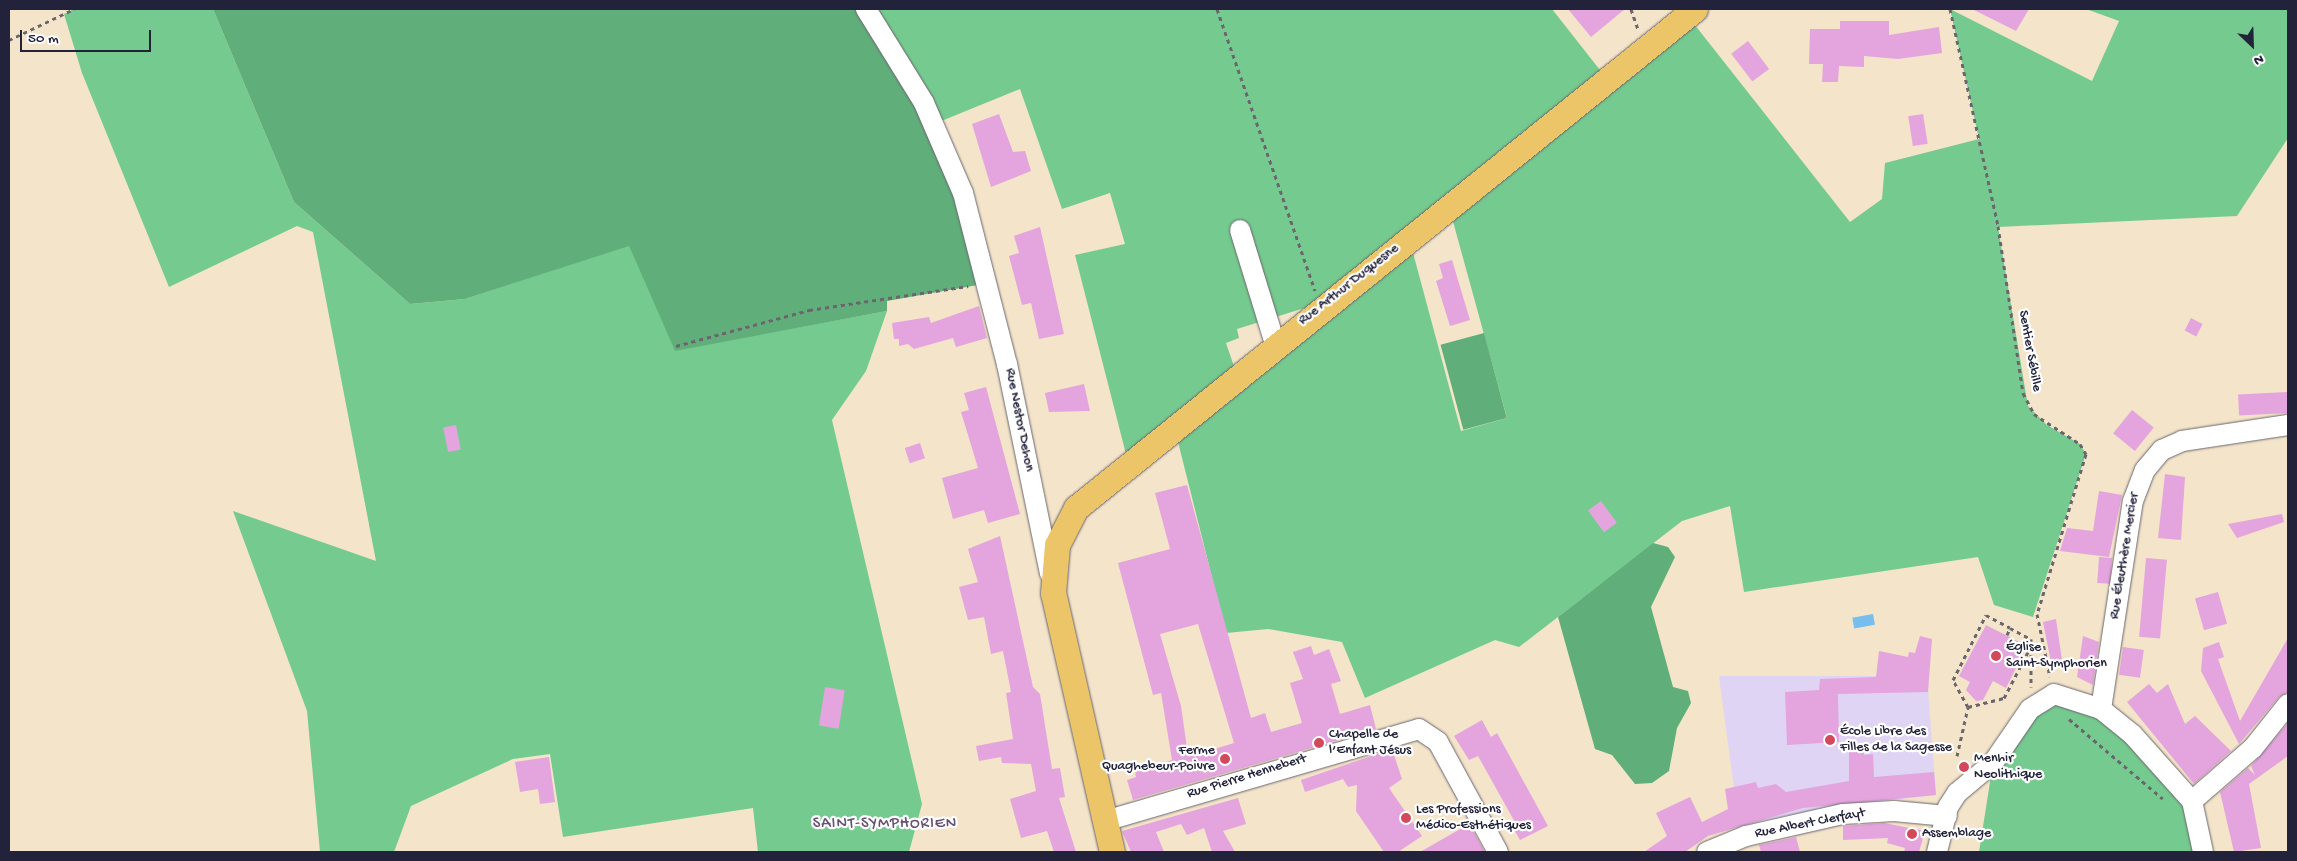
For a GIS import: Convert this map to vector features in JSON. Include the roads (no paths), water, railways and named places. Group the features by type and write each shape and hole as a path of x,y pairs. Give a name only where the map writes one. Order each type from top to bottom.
{"main road":[{"name":"Rue Arthur Duquesne","path":"1054,593 1057,545 1076,508 1275,344 1695,9"},
{"name":"Rue Nestor Dehon","path":"1054,593 1112,852"}],"street":[{"name":"Rue Nestor Dehon","path":"866,9 924,102 948,154 989,283 1054,593"},
{"path":"1240,230 1275,344"},
{"name":"Rue Éleuthère Mercier","path":"2101,709 2133,502 2145,470 2162,450 2182,441 2288,425"},
{"path":"1937,852 1947,816 1957,793 1993,764 2022,718 2054,694 2101,709 2132,734 2192,801 2203,852"},
{"path":"2192,801 2253,748 2288,704"},
{"name":"Rue Pierre Hennebert","path":"1105,821 1419,729 1438,742 1498,852"},
{"name":"Rue Albert Clerfayt","path":"1707,852 1746,836 1843,814 1894,811 1947,816"}],"water":[{"path":"1873,614 1875,625 1854,628 1852,618"}],"place":[{"name":"Église Saint-Symphorien","path":"1996,656"},
{"name":"École Libre des Filles de la Sagesse","path":"1830,740"},
{"name":"Chapelle de l’Enfant Jésus","path":"1319,743"},
{"name":"Ferme Quaghebeur-Poivre","path":"1225,759"},
{"name":"Menhir Neolithique","path":"1964,767"},
{"name":"Les Professions Médico-Esthétiques","path":"1406,818"},
{"name":"Assemblage","path":"1912,834"}],"district":[{"name":"SAINT-SYMPHORIEN","path":"885,825"}]}
